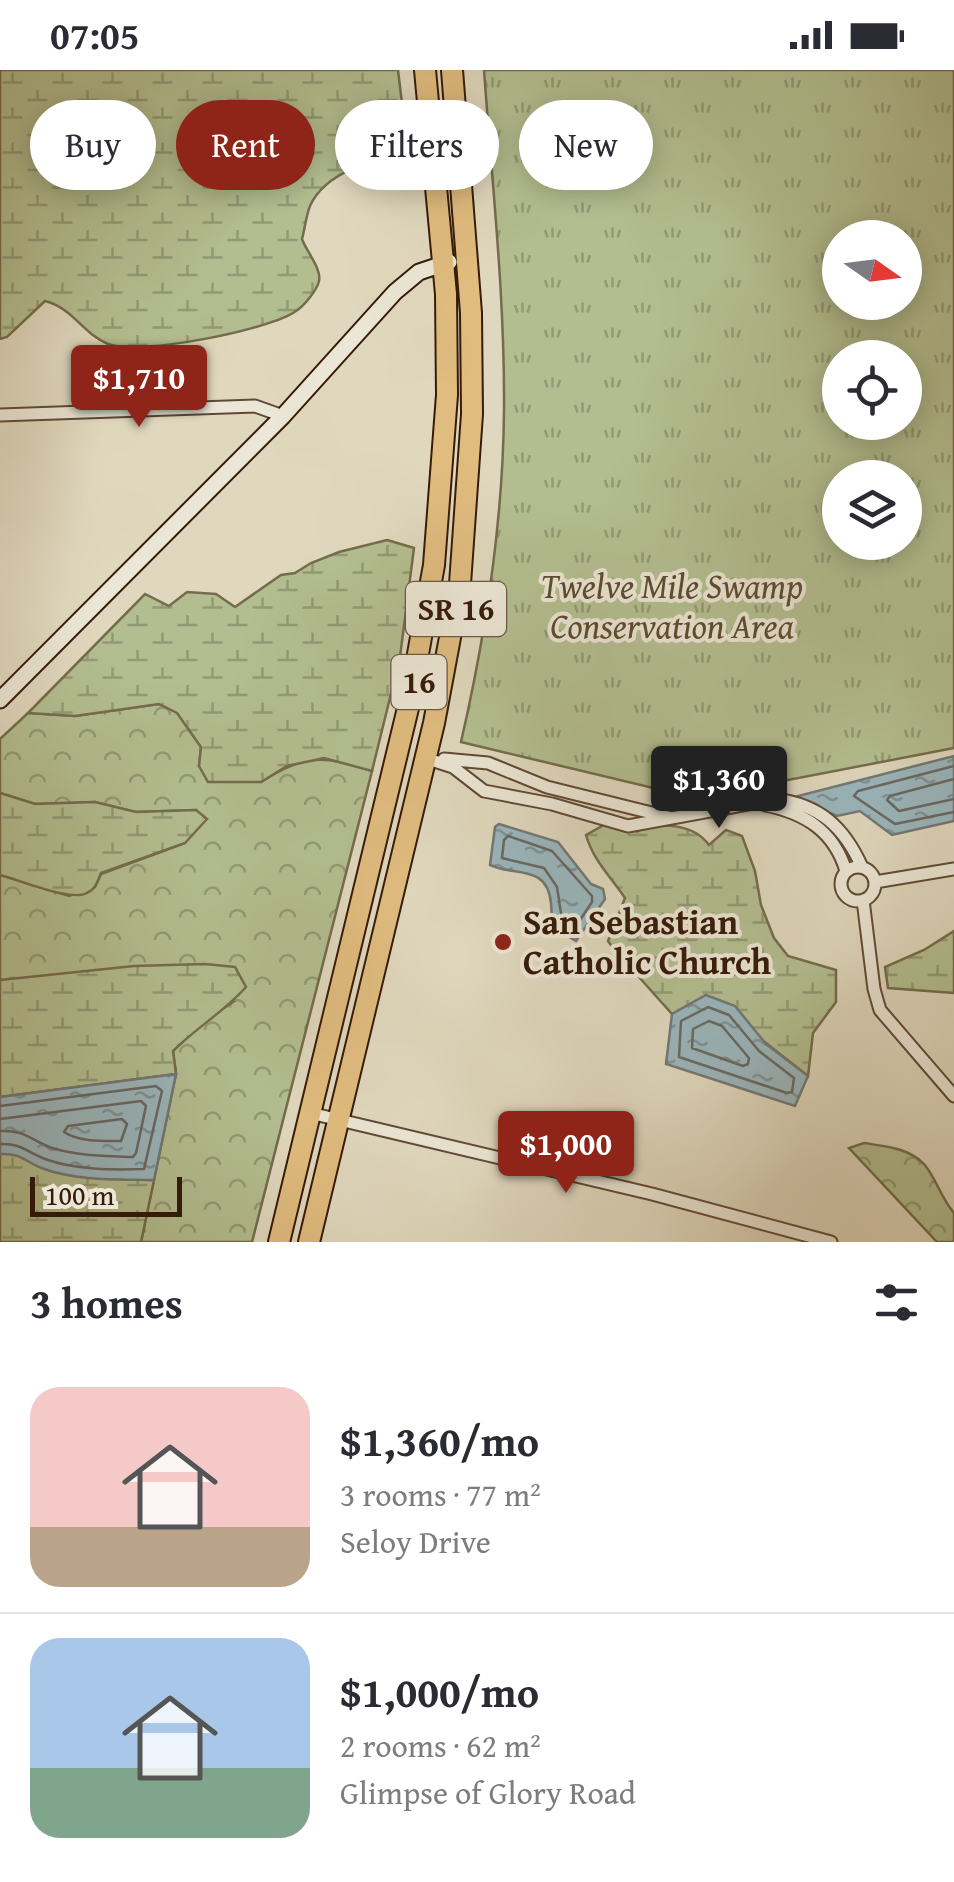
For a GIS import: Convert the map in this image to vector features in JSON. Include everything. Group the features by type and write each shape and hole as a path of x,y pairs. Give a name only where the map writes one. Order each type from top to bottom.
{"highway":[{"name":"SR 16","path":"280,1242 409,704 430,600 447,395 442,264 425,70"},
{"name":"SR 16","path":"309,1242 425,758 453,624 464,546 472,414 467,258 452,70"},
{"name":"16","path":"425,758 408,742 431,617 430,600"}],"main road":[{"path":"0,700 283,416 395,292 419,272 467,258"}],"street":[{"path":"0,414 255,406 283,416"},
{"path":"425,758 488,763 557,790 675,819"},
{"path":"425,758 452,767 484,791 552,804 614,824 642,826 776,799 812,807 841,830 862,867 871,872 875,882 872,893 863,900 852,900 843,893 840,881 846,871 862,867"},
{"path":"497,795 509,771"},
{"path":"756,803 779,808 822,828 840,852 846,871"},
{"path":"875,882 954,869"},
{"path":"863,900 880,1010 954,1096"},
{"path":"310,1113 652,1194 831,1242"}],"green space":[{"path":"0,70 398,70 402,100 335,100 335,179 317,194 302,239 319,281 296,311 233,333 174,344 124,347 99,340 63,309 45,301 0,339"},
{"name":"Twelve Mile Swamp Conservation Area","path":"484,70 954,70 954,748 695,798 461,742 491,578 503,453 502,326 493,190 499,190 499,100 486,100"},
{"path":"387,540 414,548 400,657 372,771 324,758 287,766 261,782 208,782 199,766 201,747 177,713 159,704 75,716 28,713 145,594 169,606 187,592 216,594 235,607 281,575 295,573 339,552"},
{"path":"159,704 177,712 201,747 199,766 261,782 290,766 315,760 372,771 252,1242 141,1242 176,1074 173,1051 202,1023 233,1002 0,980 0,875 69,896 95,887 101,874 185,843 196,810 135,812 95,802 35,804 0,793 0,739 28,713 75,716"},
{"path":"0,793 35,804 95,802 136,812 196,810 207,819 185,843 101,873 90,891 69,895 0,875"},
{"path":"611,821 636,831 655,826 685,829 709,845 726,830 742,836 774,938 788,956 836,970 836,1002 813,1033 808,1076 706,996 672,1014 613,948 608,941 625,898 597,860 586,835"},
{"path":"954,931 954,993 888,988 885,967"},
{"path":"134,966 235,967 246,987 173,1051 176,1074 0,1097 0,980"},
{"path":"864,1143 904,1151 924,1164 954,1213 954,1242 937,1242 849,1148"},
{"path":"16,1153 66,1173 154,1180 141,1242 0,1242 0,1154"}],"water":[{"path":"954,756 954,821 892,835 860,811 837,816 794,797"},
{"path":"499,824 558,842 591,884 603,889 605,899 576,941 553,927 551,903 543,882 529,874 490,865 495,827"},
{"path":"706,995 735,1006 766,1044 808,1076 795,1106 666,1064 672,1014"},
{"path":"176,1074 154,1180 70,1176 19,1156 0,1154 0,1097"}],"place":[{"name":"San Sebastian Catholic Church","path":"503,942"}]}
